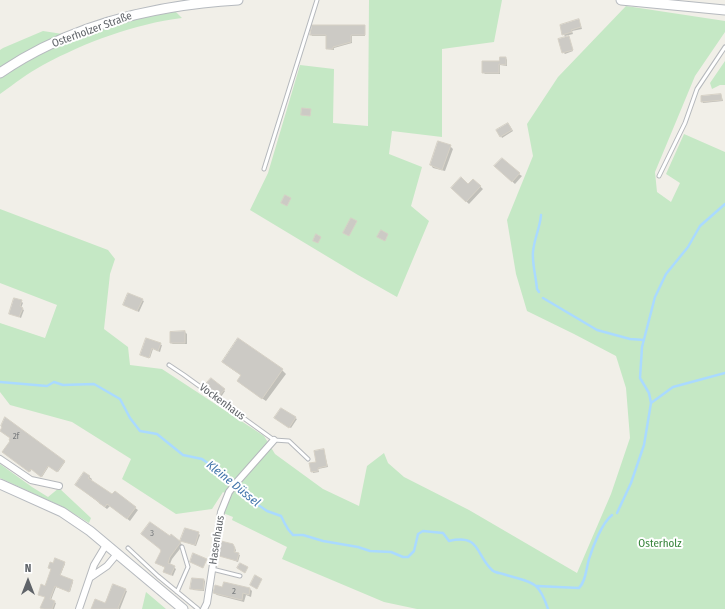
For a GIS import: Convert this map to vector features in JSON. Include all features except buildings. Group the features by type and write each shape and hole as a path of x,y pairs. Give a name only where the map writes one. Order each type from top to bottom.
{"main road":[{"name":"Osterholzer Straße","path":"0,73 35,52 68,36 131,15 162,8 238,0"},
{"path":"621,0 725,10"},
{"path":"0,484 62,512 90,531 183,609"}],"street":[{"name":"Hasenhaus","path":"204,609 207,603 221,512 229,492 274,440"},
{"path":"0,459 31,480 59,486"},
{"path":"79,609 94,565 106,545"},
{"path":"91,577 107,566 117,554"}],"lane":[{"path":"264,169 317,0"},
{"path":"660,176 685,123 697,89 725,48"},
{"name":"Vockenhaus","path":"169,365 274,440"},
{"path":"274,440 289,441 308,459"},
{"path":"177,592 188,566 182,547"},
{"path":"128,548 198,609"},
{"path":"212,569 240,576"}],"green space":[{"path":"369,0 502,0 494,42 442,49 442,137 392,131 389,154 422,167 411,206 429,221 397,297 250,210 268,173 300,65 334,69 333,123 368,126"},
{"name":"Osterholz","path":"626,6 725,21 725,32 695,76 655,172 657,192 671,202 680,183 666,174 684,134 725,152 725,609 417,609 384,602 282,559 287,547 232,520 233,517 223,513 230,496 223,492 212,509 176,514 122,479 131,459 72,422 10,405 0,392 0,323 45,338 57,305 0,283 0,209 108,250 115,259 110,274 104,329 128,347 130,365 162,369 264,436 275,454 323,489 359,506 367,466 384,453 388,463 404,477 469,510 577,573 611,494 630,438 626,388 616,356 527,311 516,274 507,220 533,156 527,124 558,77"},
{"path":"175,11 182,18 128,29 76,49 37,68 0,94 0,50 3,48 43,31 82,37 133,19"},
{"path":"725,61 725,85 720,85 712,89 710,83"},
{"path":"0,464 48,497 59,488 91,518 89,523 63,507 0,478"},
{"path":"146,592 166,609 142,609"}],"waterway":[{"path":"617,513 631,483 644,445 651,403 649,393 640,378 642,347 655,297 666,274 688,247 700,226 725,204"},
{"path":"539,292 537,289 533,256 541,215"},
{"path":"543,298 597,330 630,339 644,340"},
{"path":"651,403 673,387 725,373"},
{"name":"Kleine Düssel","path":"0,382 47,386 54,382 63,385 94,384 120,399 130,418 140,431 157,434 183,455 202,459 225,475 238,491 267,511 281,516 287,528 293,535 303,535 370,551 391,552 403,557 408,557 414,551 418,534 423,531 443,533 449,541 467,540 472,543 493,571 533,584 541,592 548,609"},
{"path":"537,586 579,588 584,578 598,535 612,515"}]}
